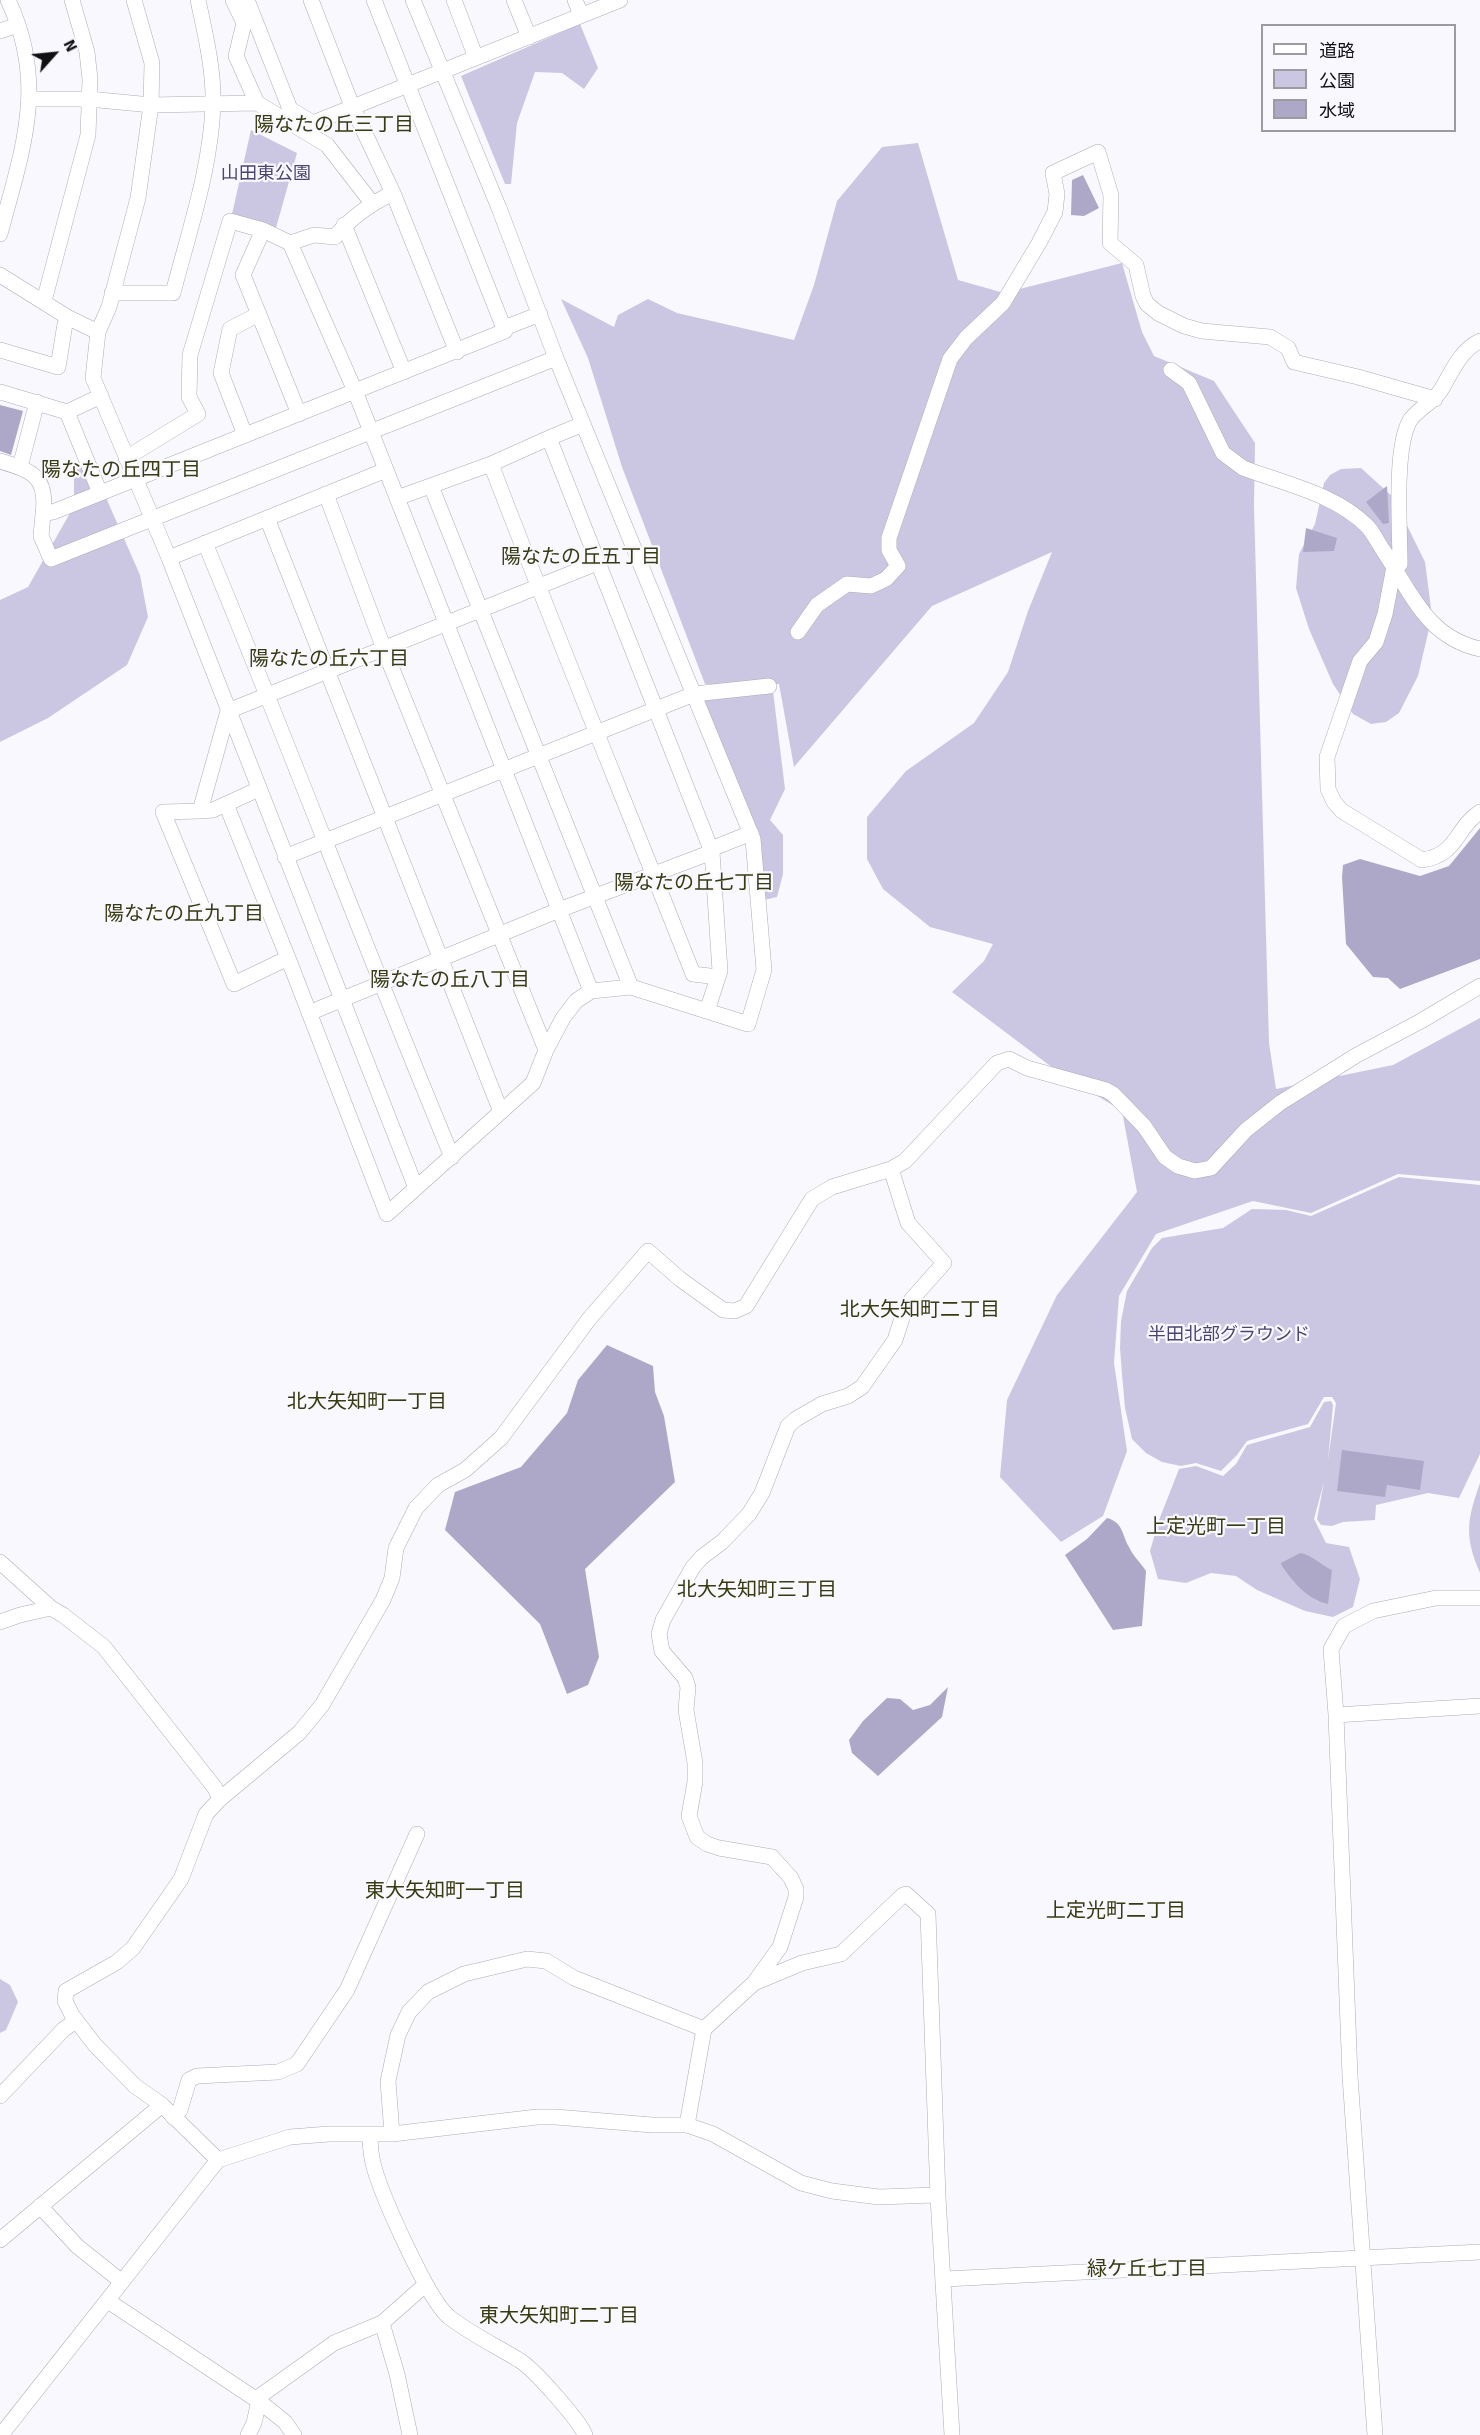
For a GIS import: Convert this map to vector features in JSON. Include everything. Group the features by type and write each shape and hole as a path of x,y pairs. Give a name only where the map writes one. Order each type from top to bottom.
{"street":[{"path":"0,234 24,142 30,99 28,66 18,25 8,0"},
{"path":"44,301 88,135 90,79 87,52 72,0"},
{"path":"134,0 152,63 151,105 138,198 106,318 99,332 93,378 169,558 416,1188"},
{"path":"112,293 173,293 206,165 213,103 207,47 198,0"},
{"path":"233,0 244,23 236,56 257,103"},
{"path":"247,0 290,109 313,123 440,70 620,0"},
{"path":"310,0 352,106 393,193 457,352"},
{"path":"43,514 506,331 374,0"},
{"path":"226,804 387,1214 533,1083 546,1050 563,1018 576,1002 591,991 631,987 748,1024 764,970 753,839 556,358 499,208 413,0"},
{"path":"454,0 476,57"},
{"path":"514,0 529,37"},
{"path":"575,0 581,15"},
{"path":"0,30 18,25"},
{"path":"30,99 89,99 151,105 257,103 327,145 372,203"},
{"path":"798,632 817,605 847,584 871,586 886,579 898,566 889,550 889,538 950,359 966,338 1003,303 1039,243 1055,212 1057,194 1053,173 1098,152 1111,195 1110,243 1136,265 1143,296 1151,308 1184,326 1202,331 1270,337 1288,348 1294,362 1435,399"},
{"path":"290,243 314,235 335,237 344,225 372,203 393,193"},
{"path":"126,458 198,414 189,397 190,355 230,221 263,230 290,243 372,433 591,991"},
{"path":"344,225 404,372"},
{"path":"263,230 243,274 299,414"},
{"path":"0,275 69,318 99,332"},
{"path":"245,435 221,373 230,329 259,314"},
{"path":"504,328 540,314"},
{"path":"0,350 58,367 65,324 69,318"},
{"path":"1394,567 1400,564 1400,469 1410,420 1435,399 1464,351 1480,341"},
{"path":"0,461 20,467 33,474 41,483 44,492 41,536 51,559 556,358"},
{"path":"1171,370 1189,383 1223,453 1243,468 1330,501 1349,512 1369,528 1423,615 1442,633 1460,643 1480,649"},
{"path":"0,392 67,412 101,396"},
{"path":"20,467 37,402"},
{"path":"67,412 100,493"},
{"path":"397,498 491,464 583,423"},
{"path":"549,438 711,850 720,971 707,1011"},
{"path":"491,464 693,974 718,977"},
{"path":"169,558 386,470"},
{"path":"431,486 631,987"},
{"path":"326,494 384,649 546,1050"},
{"path":"267,518 501,1112"},
{"path":"205,543 326,840 379,983 452,1156"},
{"path":"228,711 597,563"},
{"path":"1394,567 1385,614 1376,642 1360,661 1331,740 1327,757 1328,789 1334,802 1342,811 1422,860 1436,858 1446,852 1480,812"},
{"path":"285,856 694,694 769,686"},
{"path":"200,811 228,711"},
{"path":"259,789 213,810 163,812 234,984 288,958"},
{"path":"309,1013 498,934 751,833"},
{"path":"218,2160 162,2105 135,2086 106,2057 76,2020 65,2001 66,1991 117,1962 133,1948 175,1889 188,1862 202,1823 220,1799 291,1741 322,1705 383,1600 392,1578 396,1548 416,1508 438,1485 465,1470 501,1438 589,1319 648,1251 680,1279 723,1310 735,1311 746,1306 812,1199 832,1187 891,1169 913,1154 933,1128 997,1062 1003,1059 1009,1059 1027,1068 1053,1076 1106,1090 1113,1094 1144,1126 1165,1157 1178,1166 1195,1171 1210,1168 1246,1130 1280,1103 1357,1055 1421,1022 1480,986"},
{"path":"687,2125 704,2029 754,1983 780,1947 796,1897 796,1889 791,1878 772,1857 719,1848 697,1837 689,1816 695,1782 695,1763 686,1710 688,1687 685,1678 662,1651 659,1634 663,1620 693,1567 749,1514 762,1493 788,1426 822,1404 848,1396 862,1387 895,1340 903,1315 912,1299 944,1263 908,1223 891,1169"},
{"path":"0,1562 51,1608 85,1631 117,1661 215,1788 220,1799"},
{"path":"1375,2435 1350,2076 1336,1715 1331,1648 1335,1637 1344,1626 1373,1611 1436,1598 1480,1598"},
{"path":"0,1622 20,1614 51,1608"},
{"path":"1336,1715 1480,1706"},
{"path":"173,2117 180,2110 189,2080 197,2076 278,2072 297,2064 347,1990 417,1834"},
{"path":"754,1983 802,1963 841,1954 903,1895 906,1894 928,1914 938,2197 952,2435"},
{"path":"392,2134 388,2081 398,2035 409,2012 428,1992 464,1974 526,1959 546,1961 574,1978 704,2029"},
{"path":"0,2096 64,2029 76,2020"},
{"path":"0,2240 162,2105"},
{"path":"1,2435 218,2160 290,2136 392,2134 537,2117 652,2125 687,2125 713,2134 801,2182 853,2195 900,2197 935,2194 938,2197"},
{"path":"370,2135 374,2169 425,2285 447,2316 486,2342 522,2361 567,2410 585,2435"},
{"path":"40,2206 77,2246 122,2282"},
{"path":"943,2275 945,2279 1480,2252"},
{"path":"248,2435 260,2396 334,2343 382,2323 425,2285"},
{"path":"108,2301 260,2402 285,2422 294,2435"},
{"path":"382,2323 397,2374 410,2435"}],"green space":[{"path":"580,24 598,68 584,89 562,73 535,72 517,123 511,184 505,184 461,76"},
{"name":"山田東公園","path":"251,130 297,153 276,228 232,214"},
{"path":"918,143 958,280 1004,293 1122,263 1142,332 1154,356 1214,381 1255,443 1254,506 1269,1043 1276,1089 1393,1065 1480,1018 1480,1181 1398,1174 1311,1213 1253,1201 1156,1234 1119,1296 1114,1363 1127,1451 1103,1516 1061,1542 1000,1477 1007,1400 1057,1295 1137,1192 1122,1111 1057,1071 952,992 984,961 993,944 930,927 883,889 867,859 867,817 906,771 974,723 1008,672 1028,611 1052,552 932,606 794,767 779,684 705,684 622,467 588,358 561,299 614,327 618,315 648,299 677,313 794,340 814,285 837,201 882,147"},
{"path":"89,459 140,575 148,617 127,665 48,718 0,742 0,600 28,587 74,506 74,464"},
{"path":"1361,468 1393,497 1425,562 1432,616 1418,676 1399,713 1386,722 1371,724 1353,714 1333,684 1309,629 1296,588 1299,554 1315,524 1324,483 1330,475 1341,469"},
{"path":"773,691 785,789 770,820 783,835 783,874 777,897 764,900 704,702 707,697"},
{"name":"半田北部グラウンド","path":"1399,1177 1480,1185 1480,1454 1459,1498 1428,1493 1376,1505 1375,1520 1343,1522 1332,1526 1321,1525 1317,1519 1324,1482 1314,1519 1326,1543 1349,1547 1360,1579 1353,1607 1333,1617 1305,1611 1257,1590 1236,1576 1211,1573 1186,1583 1158,1579 1150,1551 1159,1520 1179,1469 1196,1466 1223,1476 1236,1464 1247,1445 1310,1427 1324,1402 1331,1401 1333,1405 1328,1460 1336,1403 1332,1397 1324,1397 1308,1424 1247,1441 1221,1471 1196,1463 1181,1466 1162,1462 1146,1453 1132,1439 1125,1408 1120,1348 1121,1321 1127,1291 1152,1248 1162,1238 1223,1228 1252,1209 1286,1210 1311,1216"},
{"path":"1480,1483 1480,1573 1471,1549 1469,1528 1472,1507"},
{"path":"0,1979 10,1985 18,2002 6,2030 0,2033"}],"water":[{"path":"1083,175 1099,208 1084,216 1071,215 1072,180"},
{"path":"0,405 23,411 11,455 0,451"},
{"path":"1387,486 1389,523 1383,524 1366,502"},
{"path":"1306,528 1337,538 1334,551 1303,552"},
{"path":"1480,828 1480,959 1400,989 1388,978 1373,977 1346,944 1343,865 1360,859 1420,876 1449,866"},
{"path":"607,1345 653,1366 655,1392 664,1416 675,1482 585,1569 599,1657 588,1685 567,1694 540,1624 445,1530 455,1492 521,1467 567,1413 578,1380"},
{"path":"1342,1450 1424,1461 1420,1490 1387,1485 1385,1497 1337,1491"},
{"path":"1107,1518 1119,1526 1131,1550 1146,1571 1142,1626 1113,1630 1065,1555 1087,1539"},
{"path":"1300,1553 1332,1570 1328,1604 1307,1594 1282,1566 1281,1563"},
{"path":"948,1687 942,1717 878,1776 852,1753 849,1740 863,1721 887,1698 900,1699 913,1710 930,1705"}],"district":[{"name":"陽なたの丘三丁目","path":"334,126"},
{"name":"陽なたの丘四丁目","path":"121,471"},
{"name":"陽なたの丘五丁目","path":"581,558"},
{"name":"陽なたの丘六丁目","path":"329,660"},
{"name":"陽なたの丘七丁目","path":"694,884"},
{"name":"陽なたの丘九丁目","path":"184,915"},
{"name":"陽なたの丘八丁目","path":"450,981"},
{"name":"北大矢知町二丁目","path":"920,1311"},
{"name":"北大矢知町一丁目","path":"367,1403"},
{"name":"上定光町一丁目","path":"1216,1528"},
{"name":"北大矢知町三丁目","path":"757,1591"},
{"name":"東大矢知町一丁目","path":"445,1892"},
{"name":"上定光町二丁目","path":"1116,1912"},
{"name":"緑ケ丘七丁目","path":"1147,2270"},
{"name":"東大矢知町二丁目","path":"559,2317"}]}
